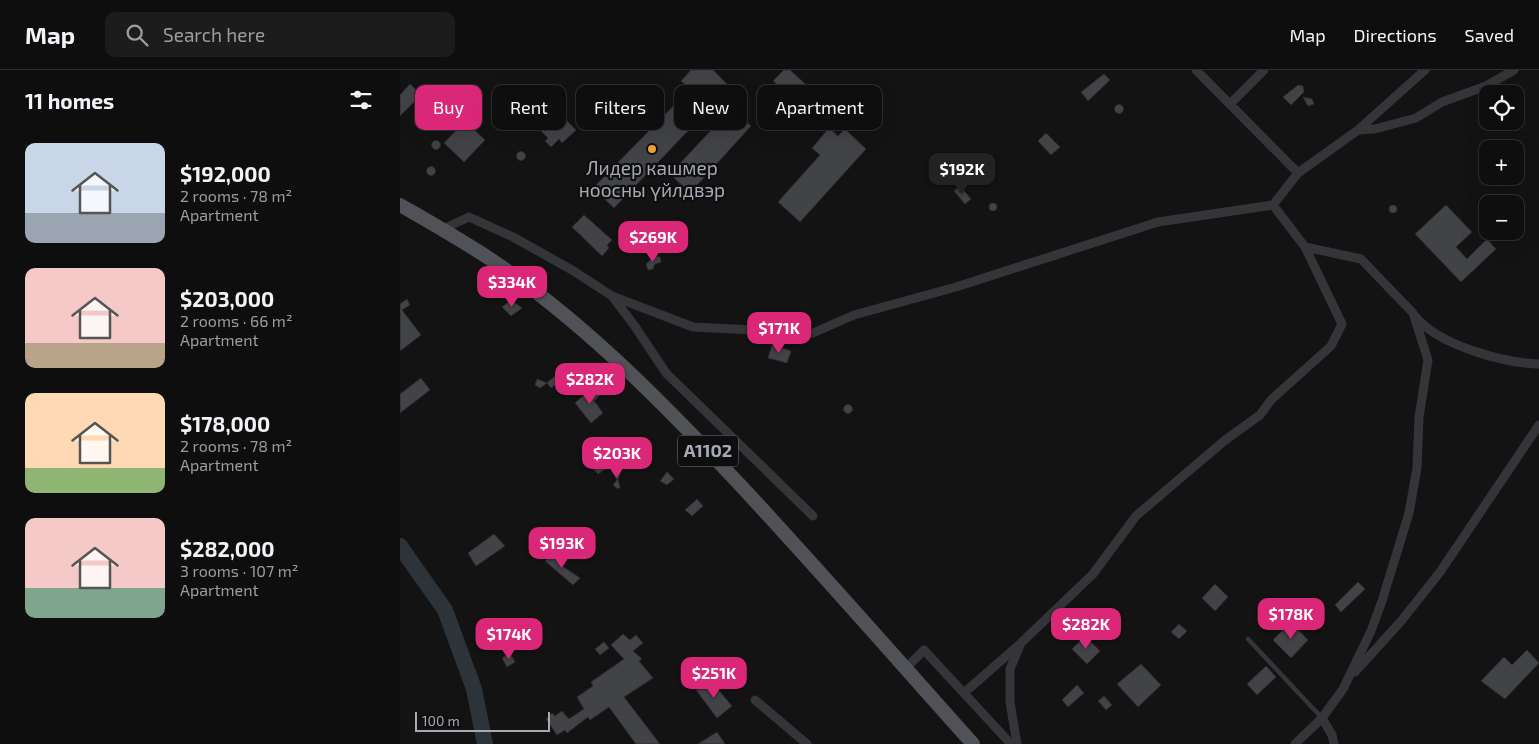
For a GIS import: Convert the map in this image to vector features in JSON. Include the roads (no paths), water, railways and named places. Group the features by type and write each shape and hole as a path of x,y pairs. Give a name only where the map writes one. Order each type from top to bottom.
{"main road":[{"name":"A1102","path":"400,205 443,229 500,266 553,307 638,380 707,449 772,519 973,744"}],"street":[{"path":"1196,70 1298,173"},
{"path":"1230,104 1264,70"},
{"path":"443,229 469,217 521,242 572,270 612,296 693,326 813,333 854,315 956,287 1158,222 1273,204 1298,173 1358,130 1424,70"},
{"path":"1358,130 1375,129 1416,118 1442,102 1486,86 1514,70"},
{"path":"965,692 1021,643 1093,574 1136,516 1224,441 1260,415 1271,400 1330,346 1342,324 1305,247 1273,204"},
{"path":"1305,247 1361,259 1424,326 1439,336 1487,355 1539,364"},
{"path":"612,296 666,373 813,516"},
{"path":"1348,679 1376,616 1410,513 1417,468 1419,417 1428,360 1413,313"},
{"path":"1295,744 1322,718 1348,679 1402,620 1440,572 1539,425"},
{"path":"1017,744 1010,702 1010,669 1021,643"},
{"path":"905,669 924,650 965,692 1011,744"},
{"path":"755,700 807,744"},
{"path":"1322,718 1333,740 1340,744"}],"lane":[{"path":"1248,640 1322,718"}],"waterway":[{"path":"400,546 445,610 474,689 485,744"}],"place":[{"name":"Лидер кашмер ноосны үйлдвэр","path":"652,149"}]}
